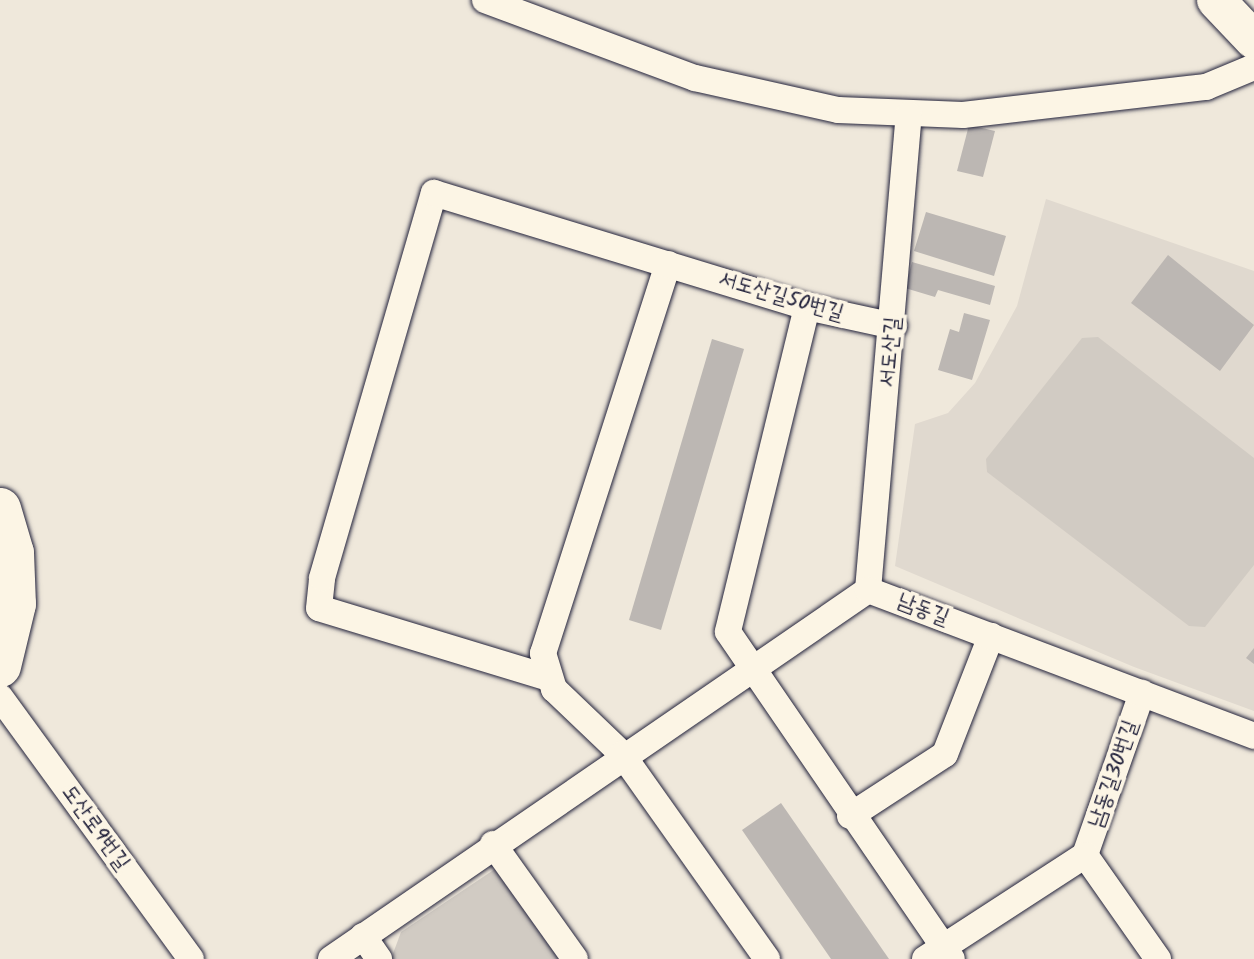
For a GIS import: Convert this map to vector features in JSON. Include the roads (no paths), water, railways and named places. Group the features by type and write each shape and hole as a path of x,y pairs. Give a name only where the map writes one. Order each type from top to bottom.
{"main road":[{"path":"1216,0 1254,40"},
{"path":"0,509 13,553 15,604 0,666"}],"street":[{"path":"485,0 695,78 838,110 963,115 1206,87 1254,67"},
{"name":"서도산길","path":"868,590 894,326 909,115"},
{"name":"서도산길50번길","path":"549,678 319,608 342,507 434,193 807,307 894,326"},
{"path":"668,264 543,653 549,678 574,712 622,754 767,959"},
{"path":"807,307 728,632 940,955"},
{"name":"남동길","path":"331,959 622,754 868,590 1254,736"},
{"path":"850,816 945,754 991,636"},
{"name":"남동길30번길","path":"940,955 1085,855 1142,693"},
{"name":"도산로9번길","path":"0,697 191,959"},
{"path":"493,844 575,959"},
{"name":"남동길30번길","path":"1085,855 1158,959"},
{"path":"363,936 379,959"}]}
